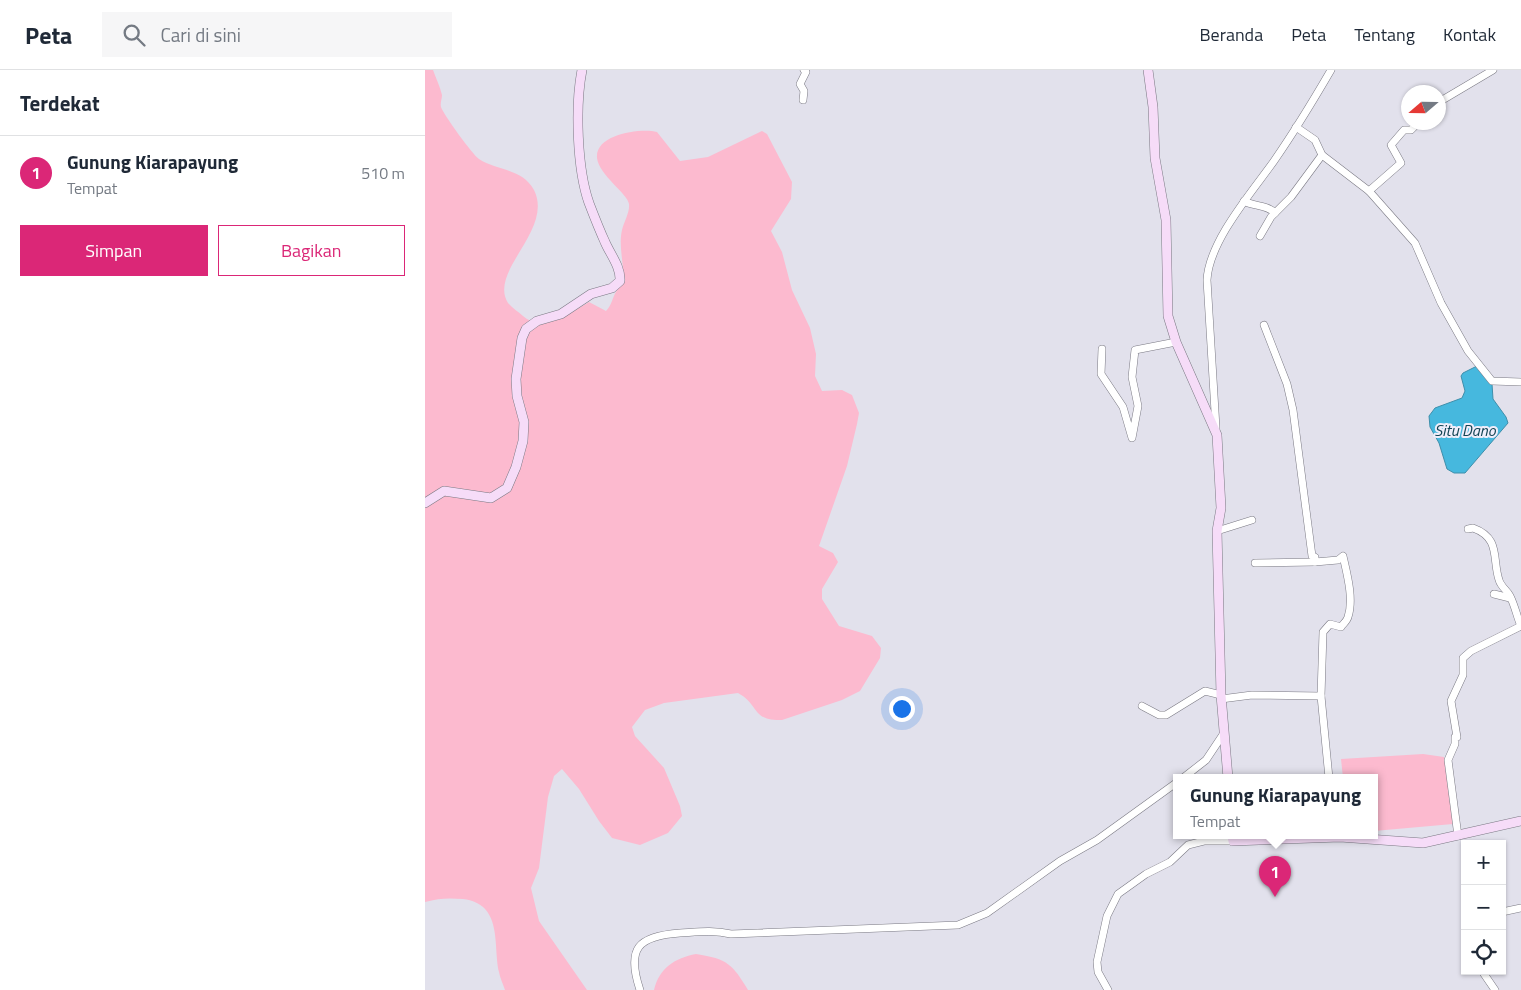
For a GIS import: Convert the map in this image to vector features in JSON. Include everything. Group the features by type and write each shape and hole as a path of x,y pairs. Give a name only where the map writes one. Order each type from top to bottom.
{"street":[{"path":"425,503 444,491 491,498 507,488 516,467 524,431 516,379 520,347 526,329 537,321 561,314 591,294 612,288 619,281 615,261 604,241 589,200 582,172 579,131 582,70"},
{"path":"803,100 804,91 800,84 806,72 804,70"},
{"path":"1148,70 1153,107 1156,166 1167,228 1168,316 1176,342 1217,435"},
{"path":"1228,774 1221,697 1217,531 1221,508 1207,274 1222,237 1244,201 1296,127 1331,70"},
{"path":"1446,98 1493,70"},
{"path":"1296,127 1315,140 1322,155 1369,191 1415,243 1441,303 1468,351 1492,381 1521,382"},
{"path":"1369,191 1401,164 1391,146 1400,138 1403,130"},
{"path":"1260,236 1275,213 1291,197 1322,155"},
{"path":"1244,201 1253,206 1267,207 1275,213"},
{"path":"1264,324 1287,384 1293,410 1312,556 1315,557 1315,562"},
{"path":"1102,349 1102,375 1123,407 1132,438 1138,414 1133,377 1135,350 1176,342"},
{"path":"1217,531 1252,520"},
{"path":"1458,836 1448,760 1455,744 1455,737 1457,737 1451,701 1463,675 1463,658 1471,651 1521,626 1511,598 1498,578 1497,558 1492,545 1481,531 1473,528 1468,530"},
{"path":"1255,563 1315,562 1338,560 1343,556 1349,591 1348,619 1341,627 1330,624 1323,630 1321,696 1329,774"},
{"path":"1494,594 1511,598"},
{"path":"1142,706 1159,714 1166,715 1205,691 1221,697 1252,695 1321,696"},
{"path":"1188,774 1206,760 1224,732"},
{"path":"640,990 633,969 636,953 643,941 659,935 709,930 731,934 958,926 987,913 1060,861 1097,840 1173,786"},
{"path":"1365,839 1423,843 1521,821"},
{"path":"1108,990 1098,972 1097,962 1107,916 1118,894 1146,874 1170,862 1188,845 1226,839"},
{"path":"1506,911 1521,908"},
{"path":"1485,975 1495,990"}],"shaded area":[{"path":"425,70 433,70 442,95 441,106 443,111 476,156 486,163 523,178 534,190 538,205 536,220 506,277 504,291 511,307 531,321 548,322 566,315 589,302 606,311 623,284 621,236 629,204 599,164 597,158 598,150 603,143 611,138 630,132 657,132 680,161 708,157 762,131 767,134 792,182 791,199 771,231 782,252 792,290 810,328 816,354 815,376 822,391 842,390 852,395 859,413 847,466 819,546 833,553 838,562 822,589 822,599 839,626 872,636 881,648 880,658 860,691 842,700 782,720 772,720 760,715 750,702 738,693 664,703 645,710 632,727 635,736 664,768 680,806 682,816 668,833 640,845 612,838 579,789 562,769 554,776 548,797 539,868 531,888 539,921 587,990 505,990 497,961 494,927 485,909 476,902 463,899 425,902"},
{"path":"1423,754 1444,757 1453,824 1378,831 1378,774 1343,774 1341,759"},
{"path":"696,954 715,958 728,964 738,974 748,990 654,990 656,982 669,965 681,958"}],"water":[{"name":"Situ Dano","path":"1477,366 1492,384 1493,399 1508,423 1465,473 1454,473 1447,469 1439,443 1430,427 1429,416 1435,408 1462,398 1465,391 1461,376"}],"place":[{"name":"Gunung Kiarapayung","path":"1275,897"}]}
